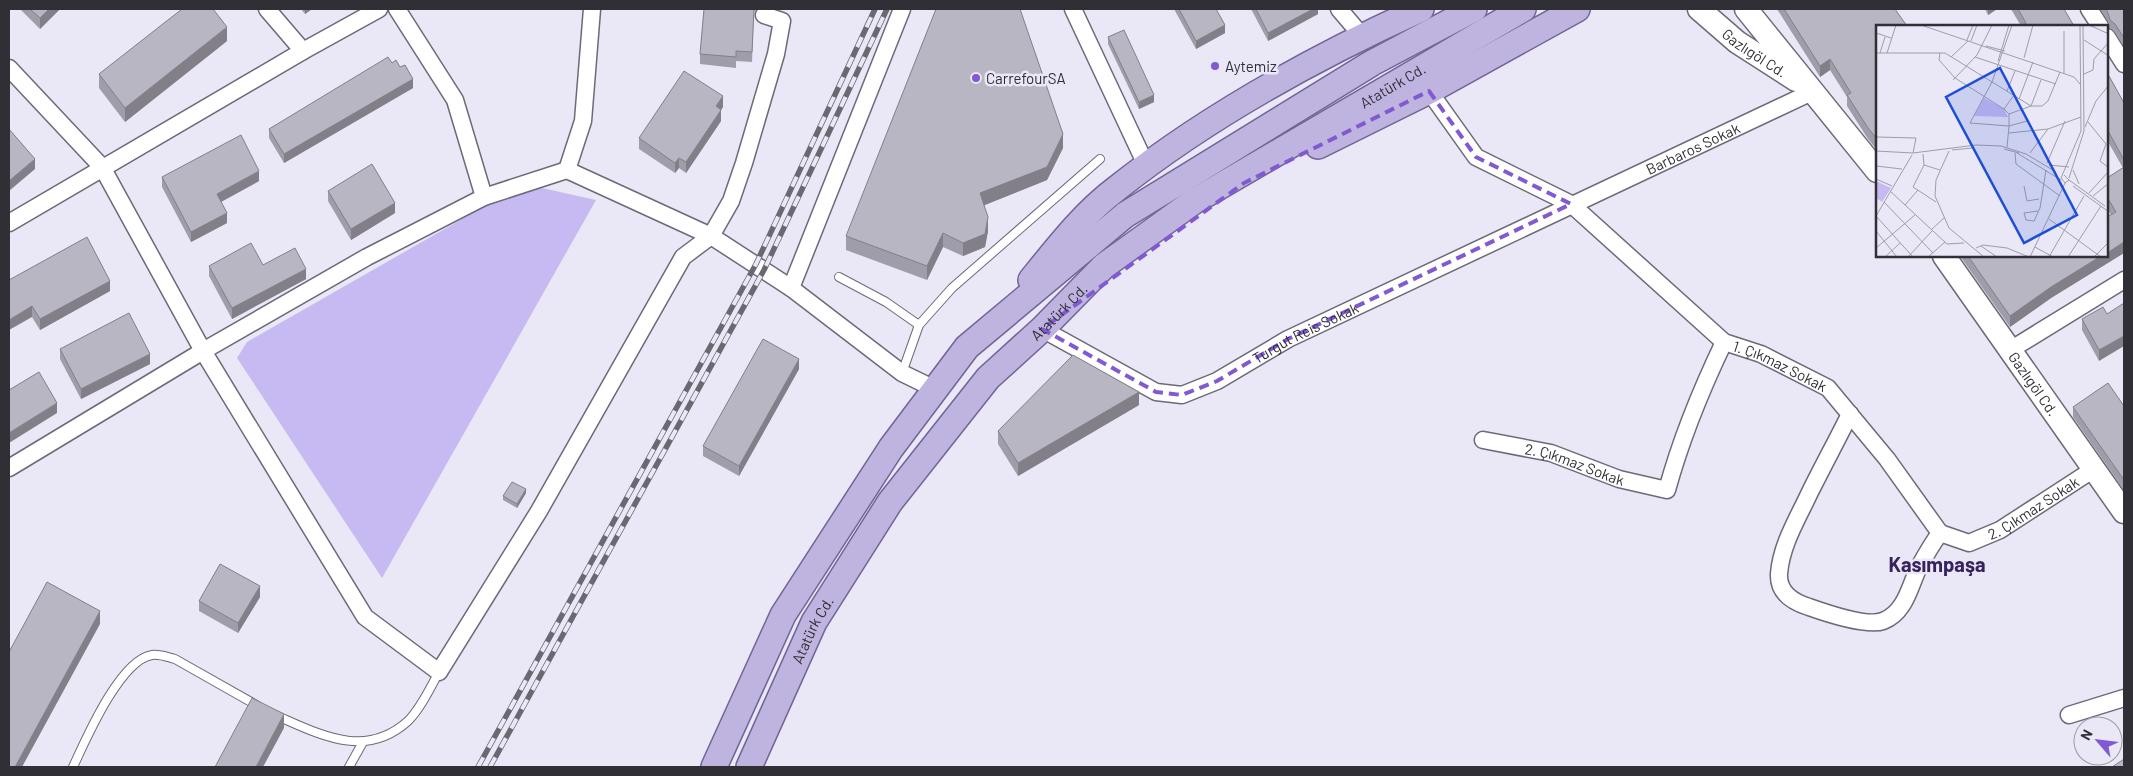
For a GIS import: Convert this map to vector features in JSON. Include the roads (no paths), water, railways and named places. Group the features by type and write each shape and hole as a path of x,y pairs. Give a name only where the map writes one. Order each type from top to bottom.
{"main road":[{"path":"996,323 1067,236 1114,189 1203,127 1362,36 1421,9"},
{"name":"Atatürk Cd.","path":"714,767 783,616 891,448 967,347 1125,215 1372,63 1474,9"},
{"name":"Atatürk Cd.","path":"750,767 814,622 890,502 988,378 1042,329 1104,266 1193,202 1523,9"},
{"path":"1042,329 1244,183 1429,91 1567,12"}],"street":[{"path":"266,9 303,51"},
{"path":"9,223 102,167 379,9"},
{"path":"397,9 455,100 484,197"},
{"path":"567,170 583,121 592,9"},
{"path":"791,288 902,9"},
{"path":"1073,9 1147,166"},
{"path":"1339,9 1362,36"},
{"name":"Gazlıgöl Cd.","path":"1699,9 1737,42 1814,91"},
{"name":"Gazlıgöl Cd.","path":"1746,9 1876,170"},
{"path":"2089,9 2099,25"},
{"path":"9,68 102,167 204,351 365,617 438,672 539,511 683,257 711,236 731,201 776,54 782,21 764,15"},
{"path":"2108,39 2124,64"},
{"name":"1. Çıkmaz Sokak","path":"1429,91 1476,156 1571,204 1724,342 1761,354 1828,388 1887,459 1940,533"},
{"name":"Barbaros Sokak","path":"1571,204 1814,91"},
{"path":"9,468 204,351 366,257 484,197 567,170 711,236 791,288 902,373 936,390"},
{"name":"Turgut Reis Sokak","path":"1042,329 1156,392 1182,395 1217,381 1288,339 1571,204"},
{"name":"Gazlıgöl Cd.","path":"1945,258 2124,512"},
{"path":"2010,350 2124,280"},
{"name":"2. Çıkmaz Sokak","path":"1483,440 1551,453 1619,480 1666,490 1692,416 1724,342"},
{"path":"1850,414 1792,529 1783,554 1780,582 1788,597 1798,604 1830,615 1870,622 1884,621 1906,598 1925,555 1940,533"},
{"name":"2. Çıkmaz Sokak","path":"1940,533 1969,543 2000,530 2094,469"},
{"path":"2069,715 2124,698"}],"lane":[{"path":"902,373 920,325 952,288 1100,159"},
{"path":"839,277 886,302 920,325"},
{"path":"73,767 119,678 134,664 150,655 162,655 175,659 269,712 315,732 338,740 363,742 386,735 408,721 438,672"},
{"path":"349,767 363,742"}],"railway":[{"path":"478,767 756,264 875,9"},
{"path":"490,767 764,270 887,9"}],"place":[{"name":"Aytemiz","path":"1215,66"},
{"name":"CarrefourSA","path":"976,78"}],"district":[{"name":"Kasımpaşa","path":"1937,564"}]}
